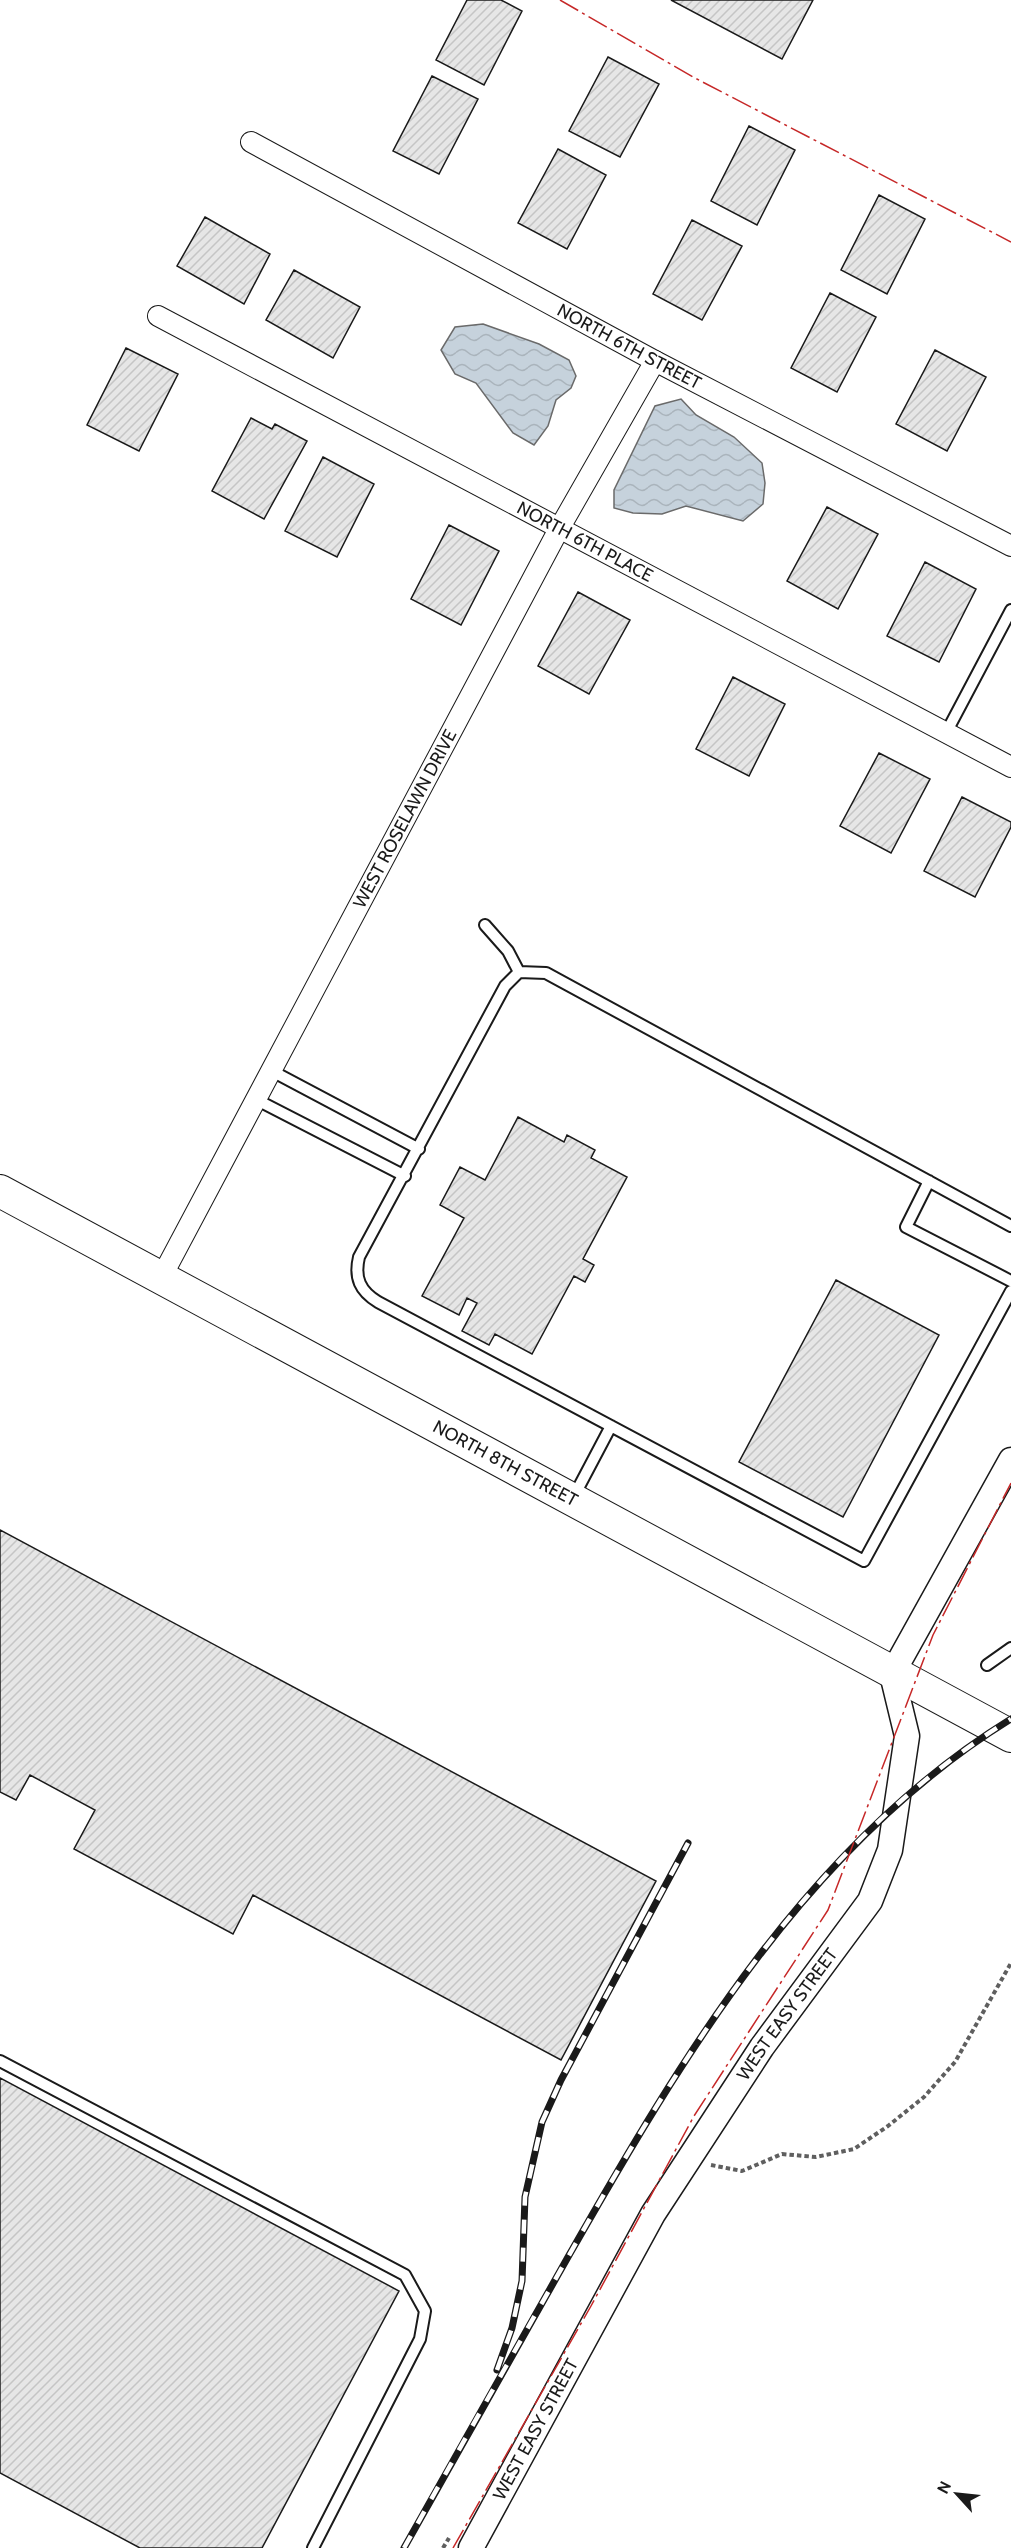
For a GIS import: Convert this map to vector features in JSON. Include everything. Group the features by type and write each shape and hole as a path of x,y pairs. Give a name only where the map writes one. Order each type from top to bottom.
{"main road":[{"name":"NORTH 8TH STREET","path":"0,1191 571,1501 1011,1736"}],"street":[{"name":"NORTH 6TH STREET","path":"251,142 655,361 1011,546"},
{"name":"NORTH 6TH PLACE","path":"158,316 1011,767"},
{"name":"WEST ROSELAWN DRIVE","path":"161,1278 559,529 655,361"},
{"path":"892,1674 1011,1460"},
{"name":"WEST EASY STREET","path":"471,2548 653,2214 762,2047 870,1901 890,1850 907,1736 892,1674"}],"lane":[{"path":"946,733 1011,610"},
{"path":"485,926 508,951 519,972"},
{"path":"1011,1226 546,973 519,972 505,986 420,1149 359,1257 357,1279 367,1296 864,1561 1011,1291"},
{"path":"270,1070 420,1149"},
{"path":"255,1099 405,1176"},
{"path":"929,1181 906,1227 1011,1281"},
{"path":"571,1501 611,1426"},
{"path":"987,1665 1011,1648"},
{"path":"0,2061 405,2275 425,2311 420,2339 314,2548"}],"path":[{"path":"704,2163 742,2171 782,2154 816,2157 854,2149 871,2138 924,2097 955,2062 1011,1963"}],"water":[{"path":"483,324 539,344 569,360 576,376 571,388 556,400 548,426 534,445 513,433 476,383 455,374 441,350 455,327"},
{"path":"681,399 696,415 734,437 762,463 765,483 763,504 743,521 686,506 662,514 633,513 614,508 614,490 655,406"}],"building":[{"path":"467,0 501,0 522,11 484,85 436,60"},
{"path":"671,0 813,0 782,59"},
{"path":"608,57 659,84 620,157 569,131"},
{"path":"432,76 478,99 439,174 393,151"},
{"path":"749,126 795,150 757,225 711,201"},
{"path":"558,149 606,175 567,249 518,223"},
{"path":"879,195 925,219 887,294 841,270"},
{"path":"205,217 270,254 244,304 177,266"},
{"path":"692,220 742,246 702,320 653,294"},
{"path":"294,270 360,307 333,358 266,320"},
{"path":"830,293 876,317 837,392 791,368"},
{"path":"126,348 178,374 139,451 87,425"},
{"path":"935,350 986,377 947,451 896,424"},
{"path":"251,418 272,429 275,424 307,441 264,519 212,491"},
{"path":"323,457 374,484 337,557 285,531"},
{"path":"827,507 878,534 838,609 787,581"},
{"path":"449,525 499,551 461,625 411,599"},
{"path":"925,562 976,589 939,662 887,636"},
{"path":"578,592 630,620 589,694 538,666"},
{"path":"733,677 785,704 749,776 696,749"},
{"path":"879,753 930,779 891,853 840,826"},
{"path":"962,797 1011,822 1011,827 975,897 924,871"},
{"path":"518,1117 564,1142 567,1135 595,1150 591,1158 627,1177 583,1259 594,1265 585,1282 574,1276 532,1354 495,1334 489,1345 462,1331 477,1303 467,1298 459,1315 422,1296 464,1218 440,1205 460,1167 485,1180"},
{"path":"836,1280 939,1335 843,1517 739,1462"},
{"path":"0,1530 656,1881 561,2060 253,1895 233,1934 74,1849 95,1810 30,1775 16,1800 0,1792"},
{"path":"0,2078 399,2291 262,2548 140,2548 0,2473"}],"railway":[{"path":"404,2548 657,2105 705,2031 756,1959 812,1891 872,1827 938,1770 1011,1719"},
{"path":"497,2370 512,2328 522,2281 525,2197 542,2122 561,2080 688,1843"}],"power":[{"path":"560,0 693,77 1011,242"},
{"path":"453,2548 591,2306 694,2116 828,1910 933,1635 1011,1483"}]}
